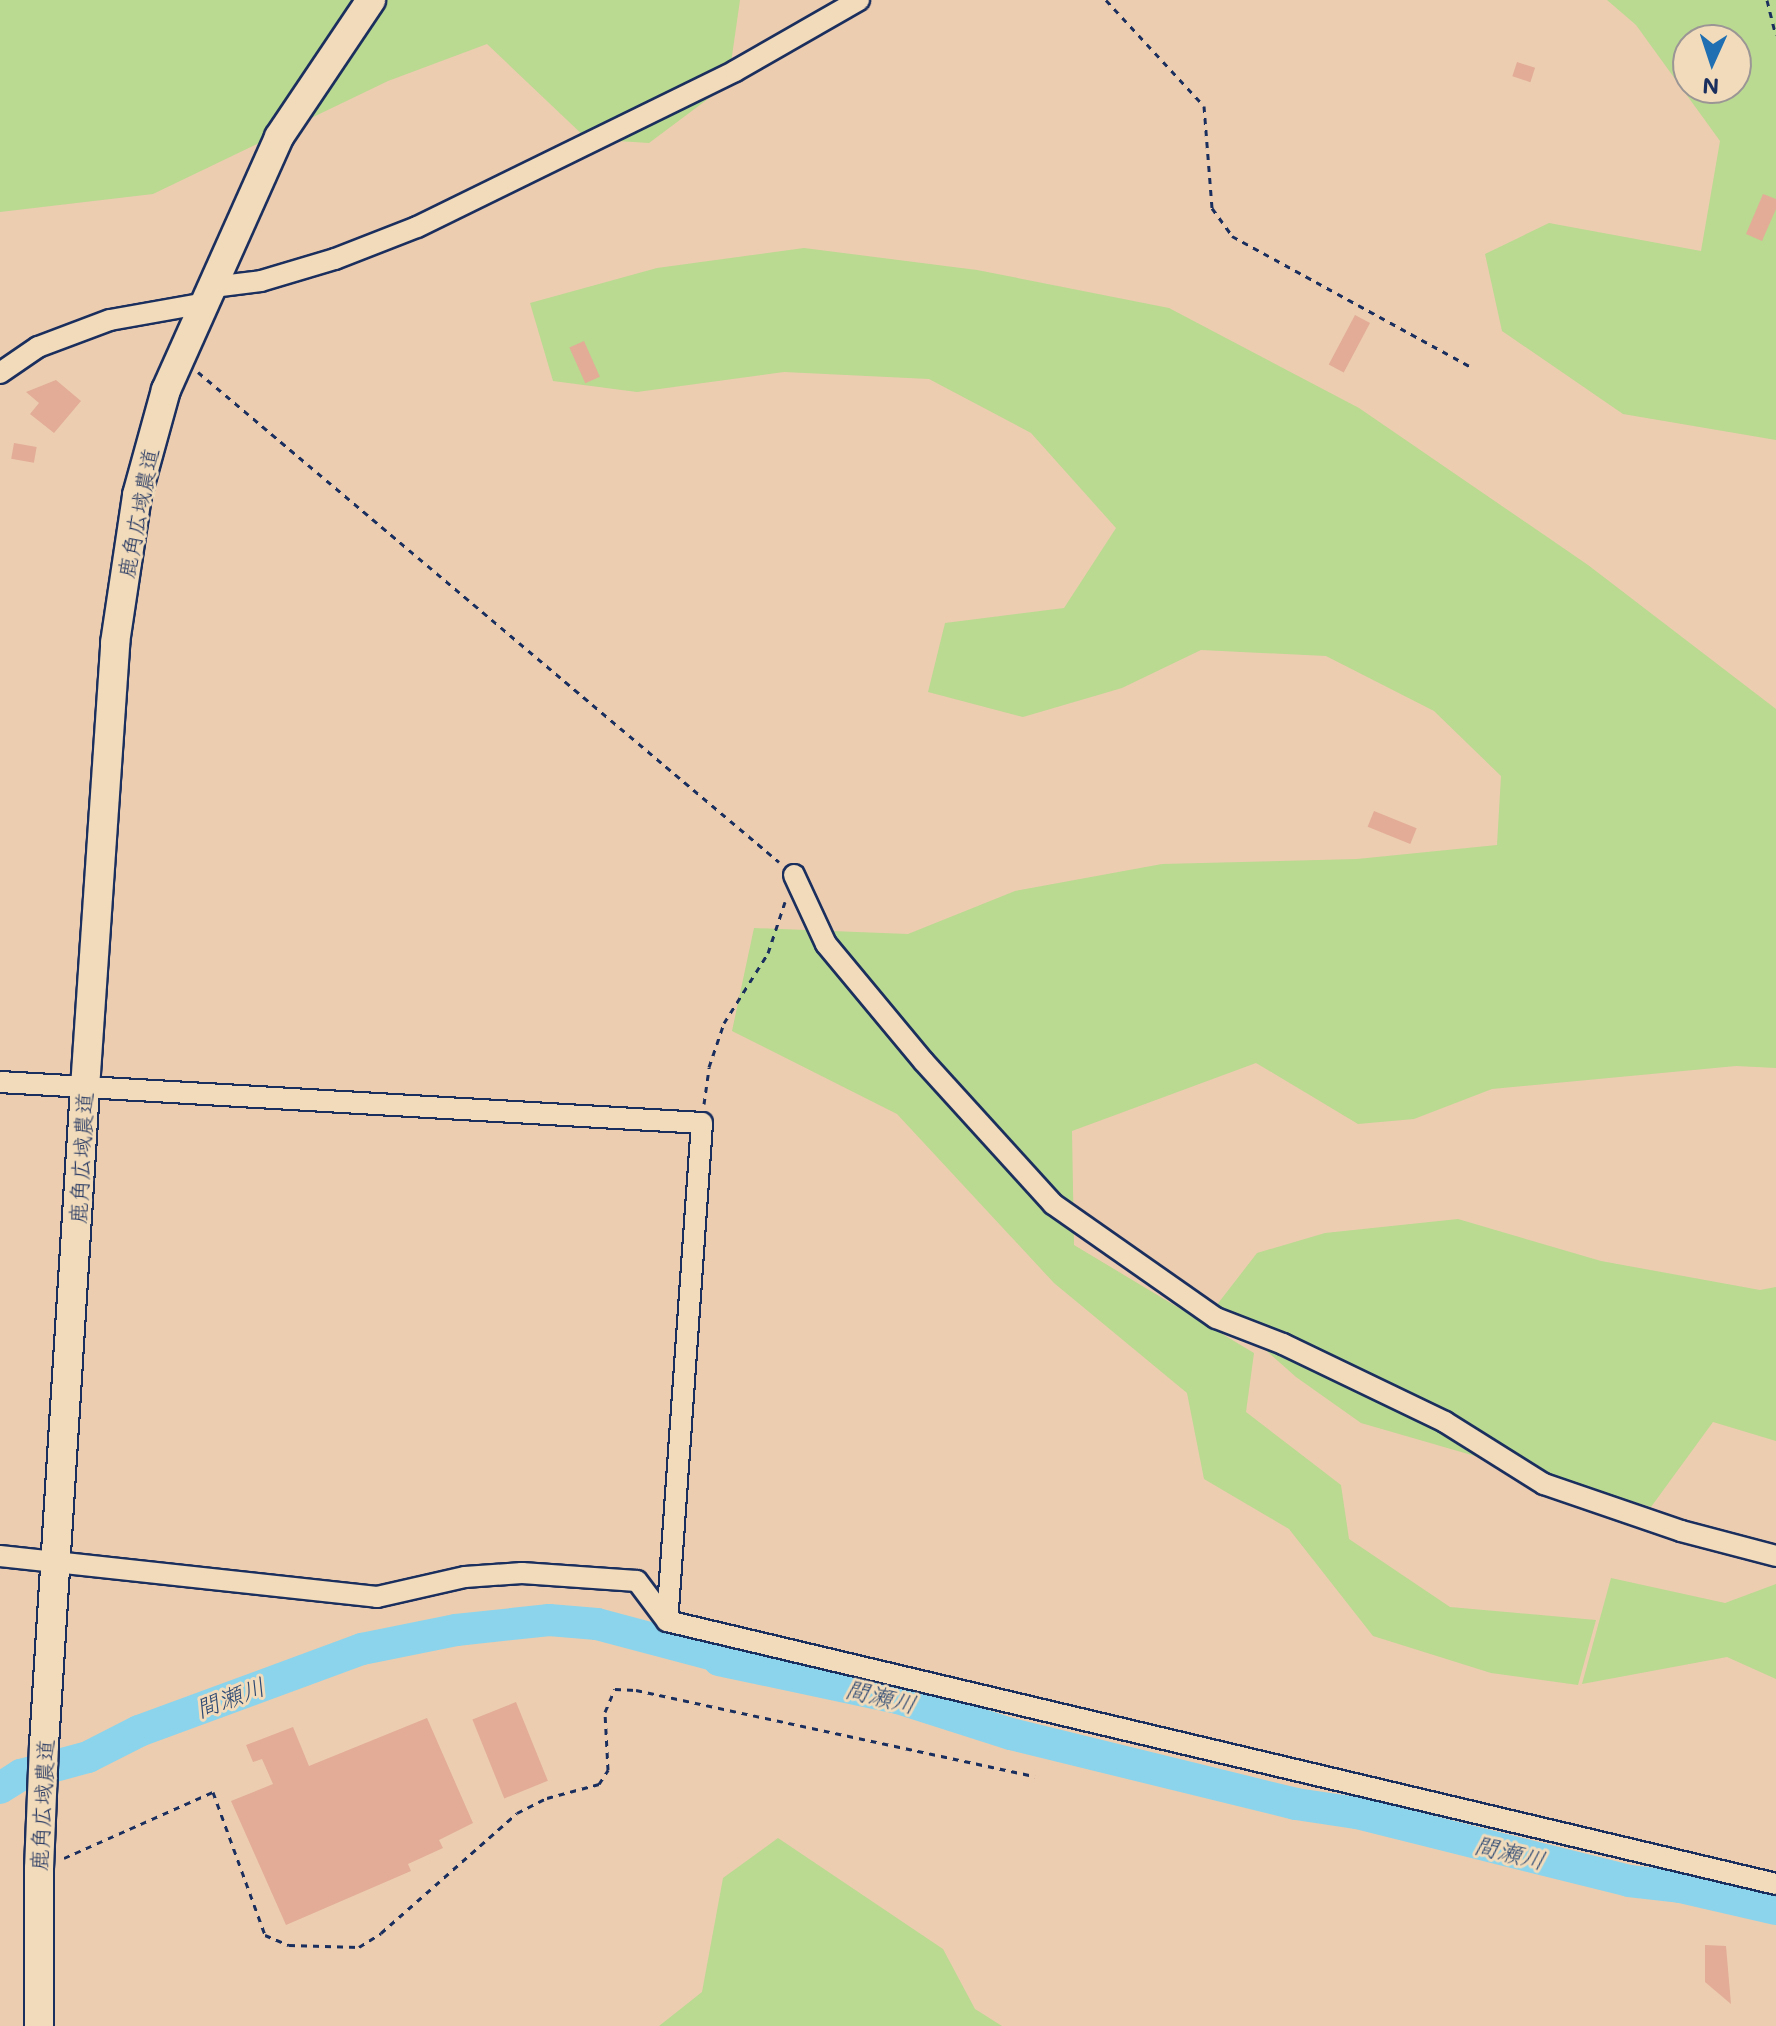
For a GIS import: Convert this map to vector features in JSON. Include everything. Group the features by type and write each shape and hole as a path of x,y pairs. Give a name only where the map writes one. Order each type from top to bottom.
{"street":[{"name":"鹿角広域農道","path":"39,2026 39,1869 44,1745 58,1563 85,1088 115,643 137,495 166,390 279,137 371,0"},
{"path":"0,373 38,347 110,320 335,259 417,227 735,71 859,0"},
{"path":"794,875 826,944 924,1062 1053,1204 1204,1309 1445,1422 1544,1484 1681,1531 1776,1556"},
{"path":"0,1082 702,1123 667,1621"},
{"path":"0,1556 377,1597 465,1577 522,1573 637,1581 667,1621 1776,1884"}],"path":[{"path":"1106,0 1204,106 1212,208 1232,236 1473,368"},
{"path":"1767,0 1776,35"},
{"path":"180,357 794,875 768,953 724,1023 709,1067 702,1123"},
{"path":"39,1869 213,1792 265,1935 289,1945 359,1947 381,1933 517,1813 547,1798 599,1784 608,1770 605,1712 615,1689 636,1690 1035,1776"}],"green space":[{"path":"0,0 740,0 728,84 649,143 587,139 487,44 388,81 153,194 0,212"},
{"path":"1607,0 1776,0 1776,440 1623,414 1502,331 1485,254 1549,223 1701,251 1720,141 1693,104 1752,104 1752,24 1672,24 1672,75 1636,25"},
{"path":"804,248 977,270 1169,308 1359,408 1588,565 1776,709 1776,1068 1736,1066 1492,1089 1414,1119 1358,1124 1256,1063 1072,1131 1074,1245 1254,1353 1246,1412 1341,1485 1349,1539 1450,1607 1596,1620 1578,1685 1491,1673 1373,1636 1289,1529 1204,1479 1187,1393 1054,1283 897,1114 732,1031 754,928 908,934 1015,891 1162,864 1357,859 1497,845 1501,776 1434,711 1326,656 1201,650 1122,688 1023,717 928,692 945,623 1064,608 1116,528 1031,433 929,379 784,372 637,392 553,381 530,303 657,268"},
{"path":"1458,1219 1601,1261 1760,1290 1776,1287 1776,1441 1713,1422 1651,1507 1361,1423 1296,1377 1216,1306 1257,1253 1325,1233"},
{"path":"1611,1578 1725,1603 1776,1584 1776,1679 1727,1657 1582,1684"},
{"path":"778,1838 943,1949 975,2009 1002,2026 659,2026 702,1992 723,1878"}],"building":[{"path":"1517,62 1535,68 1530,82 1512,76"},
{"path":"1763,194 1776,199 1776,209 1762,241 1746,234"},
{"path":"1355,315 1370,323 1344,372 1329,364"},
{"path":"584,341 600,377 585,383 569,348"},
{"path":"56,380 81,401 54,433 30,414 39,403 26,392"},
{"path":"14,443 37,447 34,463 11,459"},
{"path":"1374,811 1417,828 1410,844 1368,827"},
{"path":"516,1702 548,1781 504,1798 472,1720"},
{"path":"427,1718 473,1823 439,1840 443,1848 408,1864 411,1871 286,1925 231,1801 273,1784 262,1759 253,1762 246,1745 293,1727 309,1766"},
{"path":"1705,1945 1726,1946 1731,2004 1705,1982"}],"waterway":[{"name":"間瀬川","path":"0,1788 21,1775 88,1757 139,1731 362,1649 456,1630 549,1620 597,1624 717,1656 719,1660 898,1698 1011,1734 1296,1804 1357,1813 1629,1881 1680,1887 1776,1909"}]}
